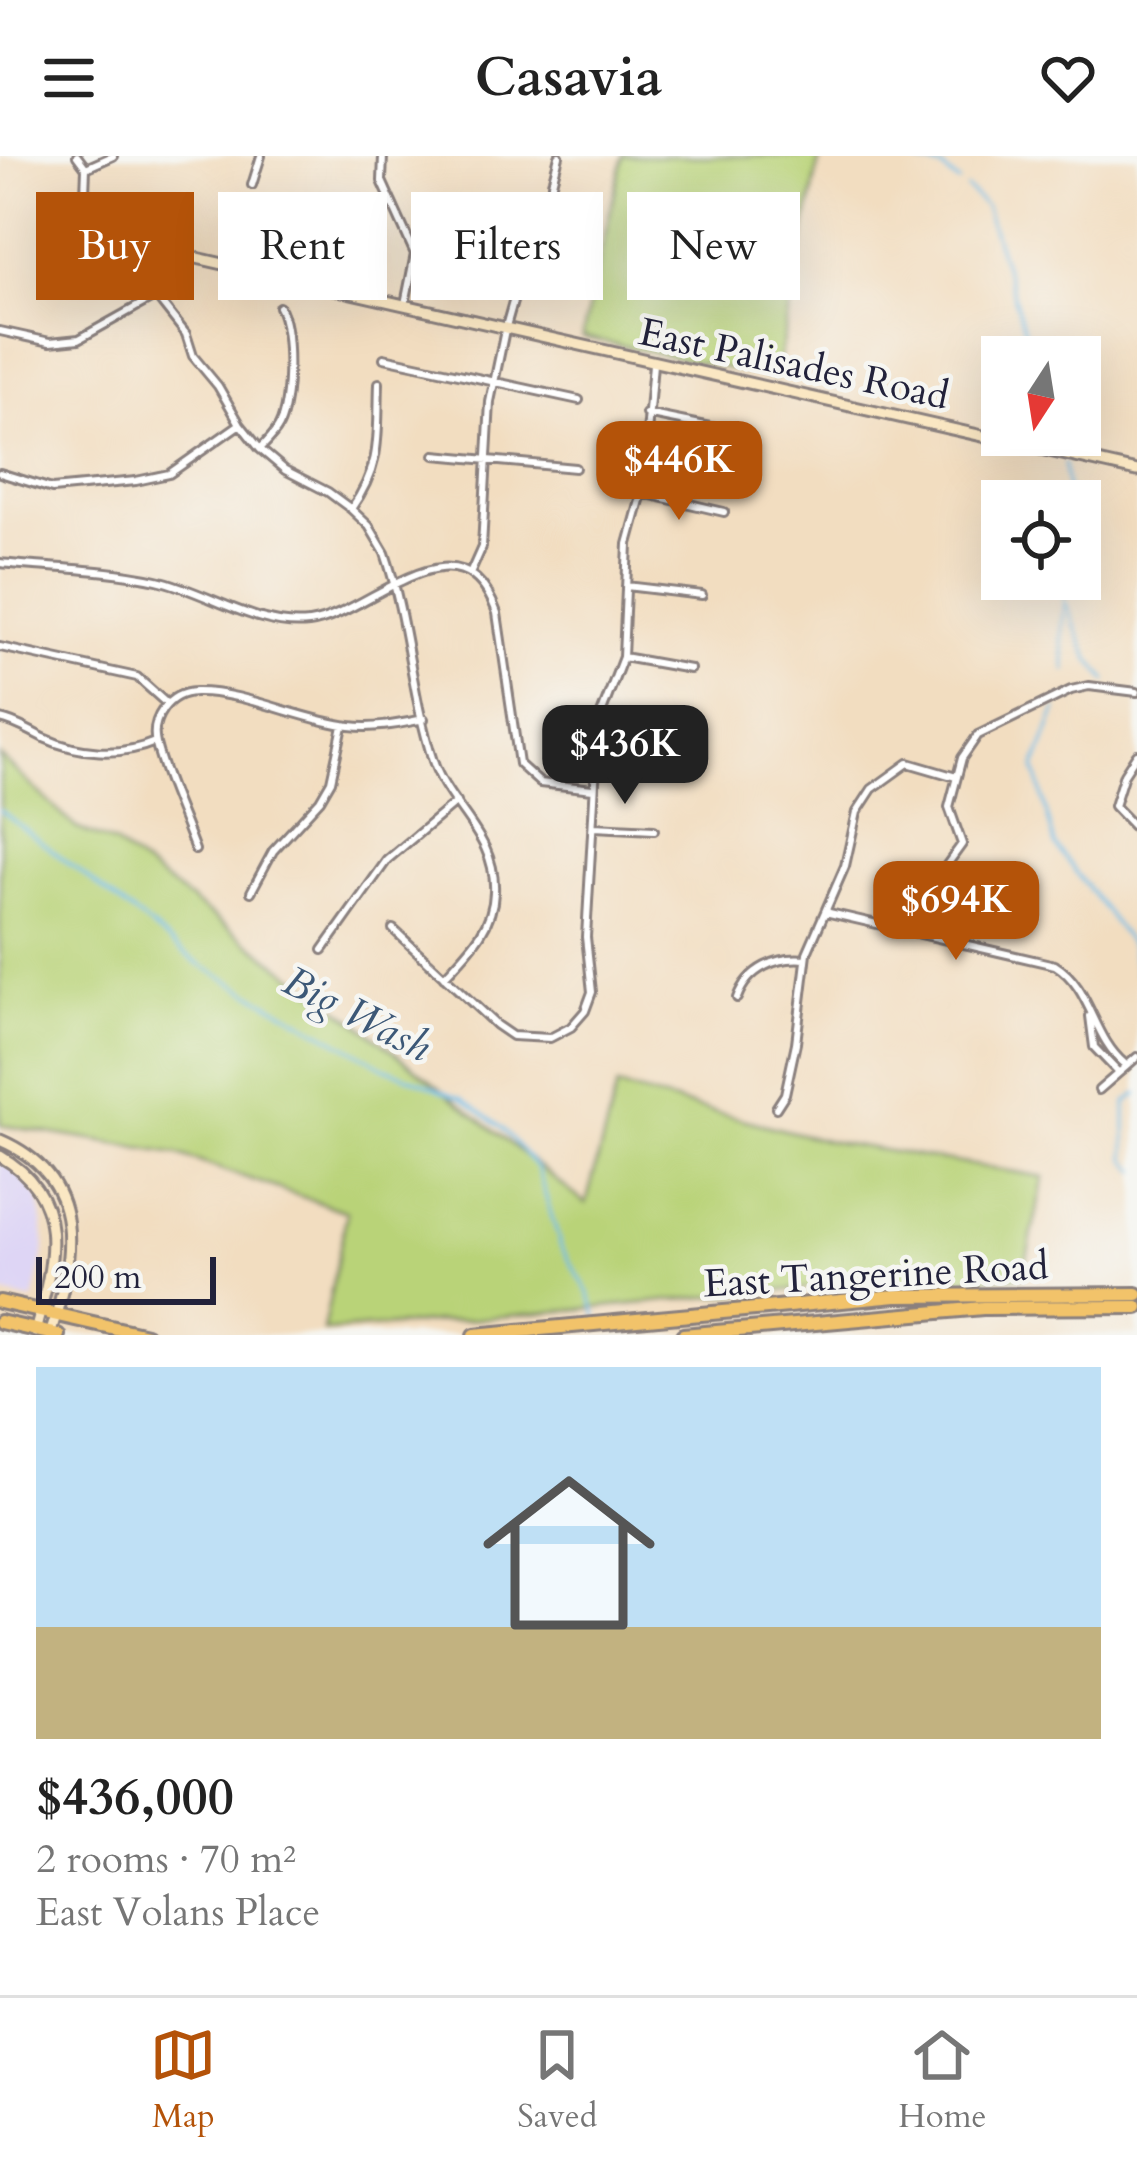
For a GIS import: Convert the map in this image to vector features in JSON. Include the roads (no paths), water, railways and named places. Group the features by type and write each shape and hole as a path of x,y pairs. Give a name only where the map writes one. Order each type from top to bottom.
{"main road":[{"name":"East Tangerine Road","path":"475,1335 932,1294 1137,1294"},
{"path":"0,1302 146,1335"},
{"name":"East Tangerine Road","path":"683,1335 983,1308 1137,1307"},
{"path":"0,1322 46,1334"}],"street":[{"path":"77,156 86,168 113,156"},
{"path":"252,185 262,156"},
{"path":"383,156 382,181 415,254 404,308"},
{"path":"470,574 482,547 494,382 505,330 520,277 550,224 559,156"},
{"name":"East Palisades Road","path":"85,192 86,168"},
{"name":"East Palisades Road","path":"194,258 653,364 981,431"},
{"path":"0,331 66,342 149,300"},
{"path":"159,300 260,449 285,470 351,508 386,553 433,760 486,842 493,866 494,896 488,923 444,977"},
{"path":"260,449 279,428 286,404 287,320 279,308"},
{"path":"384,358 579,400"},
{"path":"393,929 512,1036 550,1038 571,1027 585,1011 592,992 586,937 597,747 601,717 623,657 628,544 642,493 653,364"},
{"path":"351,508 369,484 376,461 379,383"},
{"path":"646,414 735,432"},
{"path":"0,473 52,489 136,482 169,474 240,424"},
{"path":"435,455 575,468"},
{"name":"East Palisades Road","path":"1084,456 1137,471"},
{"path":"642,493 724,512"},
{"path":"0,563 158,580 279,622 307,623 331,617 428,568 470,574 490,593 496,614 519,764 540,783 593,789"},
{"path":"626,586 702,595"},
{"path":"0,647 137,677 166,703"},
{"path":"623,657 690,669"},
{"path":"924,934 936,880 962,844 949,807 965,751 978,735 1050,697 1089,686 1137,692"},
{"path":"195,850 155,742 157,721 166,703 181,694 214,694 344,725 374,728 424,719"},
{"path":"0,719 66,746 94,752 139,749 155,742"},
{"path":"251,892 273,851 320,800 331,781 344,725"},
{"path":"597,747 669,752"},
{"path":"1137,754 1124,774 1114,806 1137,830"},
{"path":"776,1108 785,1094 806,959 844,866 857,812 872,789 908,764 956,777"},
{"path":"322,950 387,860 456,802"},
{"path":"594,827 654,830"},
{"path":"825,912 1055,965 1072,977 1101,1037 1125,1064"},
{"path":"737,998 744,982 766,965 806,959"},
{"path":"1090,1016 1094,1047 1117,1071"},
{"path":"1099,1090 1137,1057"},
{"path":"0,1140 40,1167 68,1216 71,1254 57,1316 46,1334"},
{"path":"0,1156 33,1183 50,1217 53,1248 40,1311 46,1334"}],"waterway":[{"path":"894,156 943,169 959,183"},
{"path":"967,189 985,206 1026,336"},
{"path":"1064,464 1066,480"},
{"path":"1064,600 1089,658 1107,681"},
{"path":"1064,606 1066,670"},
{"path":"1057,709 1035,768 1055,845 1131,945 1137,974"},
{"name":"Big Wash","path":"0,810 199,964 384,1067 463,1099 502,1128 537,1168 561,1247 597,1316"},
{"path":"1137,1094 1126,1103 1126,1158 1137,1171"}]}
